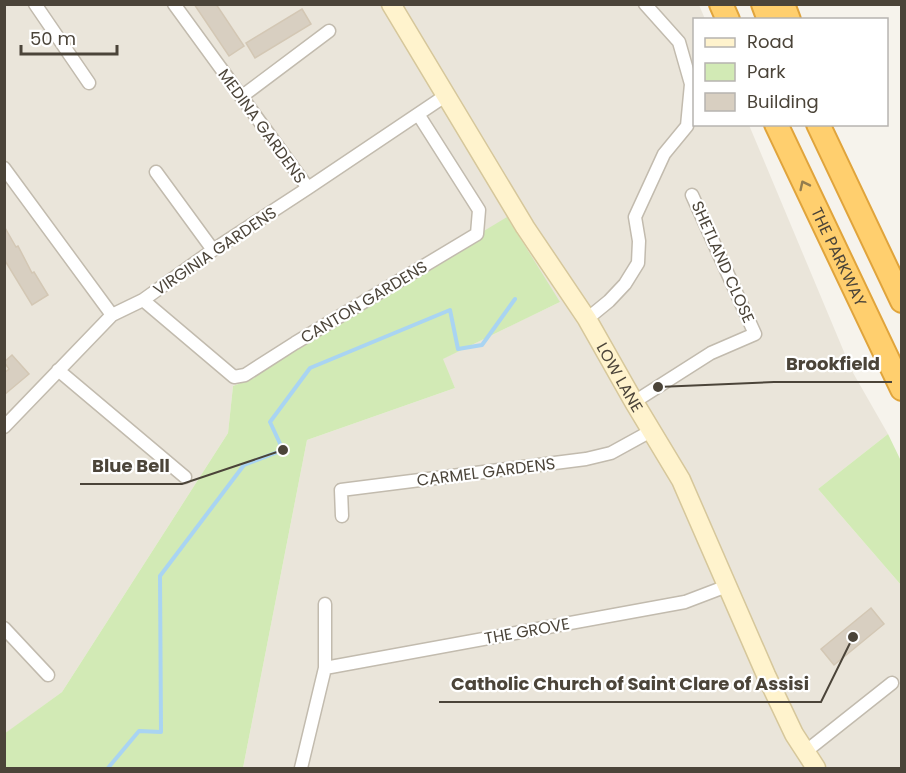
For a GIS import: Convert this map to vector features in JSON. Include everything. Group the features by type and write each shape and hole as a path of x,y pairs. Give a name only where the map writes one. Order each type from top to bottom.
{"highway":[{"path":"721,4 727,18"},
{"path":"763,4 769,18"},
{"name":"THE PARKWAY","path":"777,126 902,389"},
{"path":"819,126 902,301"},
{"path":"834,126 871,210 902,292"}],"main road":[{"name":"LOW LANE","path":"391,4 525,227 587,319 681,480 794,734 816,768"}],"street":[{"path":"35,4 89,83"},
{"name":"MEDINA GARDENS","path":"174,4 308,188"},
{"path":"587,319 625,284 638,263 639,242 635,217 664,154 687,126 690,84 679,42 645,4"},
{"path":"241,97 329,31"},
{"name":"VIRGINIA GARDENS","path":"4,427 112,315 143,300 213,250 445,96"},
{"name":"CANTON GARDENS","path":"143,300 234,378 245,375 477,234 479,210 418,114"},
{"path":"4,168 112,315"},
{"path":"156,172 213,250"},
{"name":"SHETLAND CLOSE","path":"634,402 711,353 755,334 692,195"},
{"path":"58,370 185,477"},
{"name":"CARMEL GARDENS","path":"342,516 341,490 586,459 611,453 651,431"},
{"name":"THE GROVE","path":"325,668 685,602 727,586"},
{"path":"301,768 325,668 325,604"},
{"path":"4,628 48,675"},
{"path":"805,752 892,683"}],"shaded area":[{"path":"5,5 699,5 705,18 693,18 693,126 749,126 852,371 888,434 818,489 901,585 901,768 243,768 307,440 455,388 442,359 560,302 295,345 254,378 233,386 228,433 62,692 5,734"}],"green space":[{"path":"507,217 560,302 443,359 455,388 307,440 243,768 5,768 4,734 62,692 228,433 233,386 254,378 295,345"},
{"path":"888,434 901,461 901,585 818,489"}],"building":[{"path":"194,4 216,4 244,46 229,56"},
{"path":"302,9 311,24 255,58 246,43"},
{"path":"4,226 48,295 32,305 4,259"},
{"path":"12,355 29,374 4,395 4,373 9,369 4,362"},
{"path":"871,608 884,624 834,665 821,649"}],"waterway":[{"path":"108,768 139,731 161,732 160,576 244,465 283,450 270,422 310,368 450,310 458,349 482,345 515,299"}],"place":[{"name":"Brookfield","path":"658,387"},
{"name":"Blue Bell","path":"283,450"},
{"name":"Catholic Church of Saint Clare of Assisi","path":"853,637"}]}
